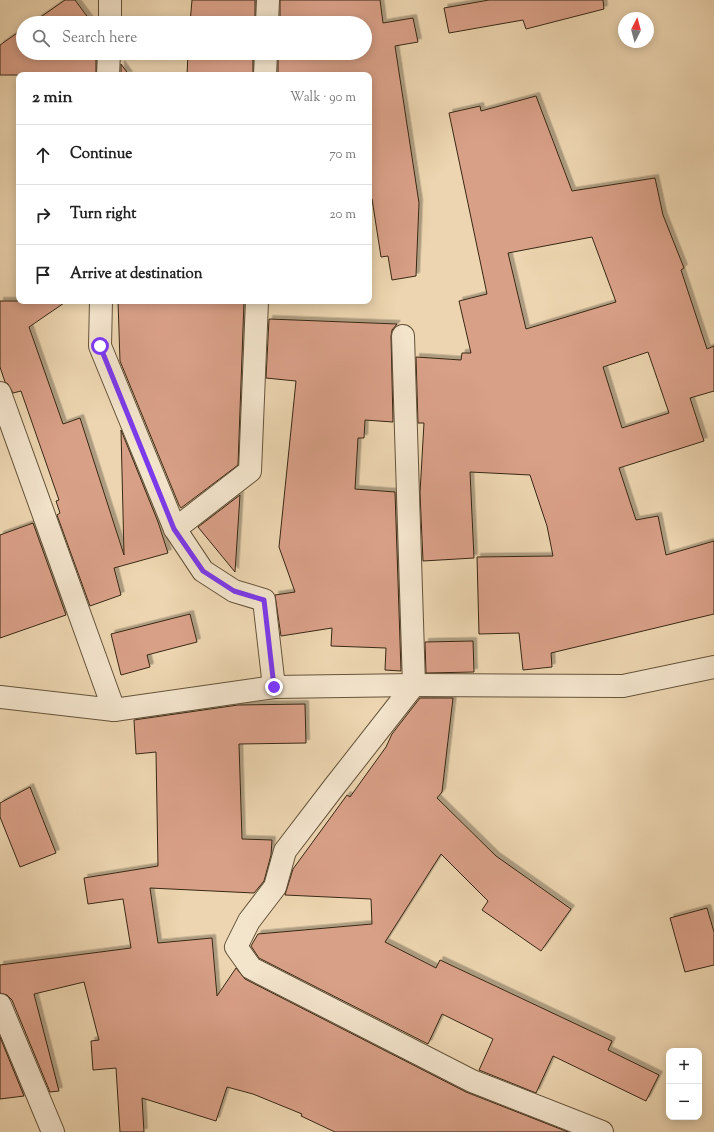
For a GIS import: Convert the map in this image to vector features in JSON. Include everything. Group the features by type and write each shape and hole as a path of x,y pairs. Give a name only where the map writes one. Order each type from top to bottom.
{"street":[{"path":"110,0 110,16"},
{"path":"267,16 268,0"},
{"path":"108,72 109,60"},
{"path":"265,72 266,60"},
{"path":"101,304 100,346 174,529 203,571 234,591 264,600 274,687"},
{"path":"174,529 250,471 257,304"},
{"path":"403,336 414,685 285,851 275,887 250,921 236,947 251,968 472,1081 602,1132"},
{"path":"0,393 114,710"},
{"path":"0,697 114,710 274,687 414,685 623,686 714,668"},
{"path":"0,1005 53,1132"}],"building":[{"path":"65,0 75,0 87,16 42,16"},
{"path":"192,0 255,0 255,16 191,16"},
{"path":"280,0 380,0 383,23 413,18 418,42 395,46 419,203 416,276 392,280 388,256 381,257 372,199 372,72 278,72 278,60 372,60 372,16 280,16"},
{"path":"489,0 603,0 604,9 526,29 523,20 449,33 444,8"},
{"path":"16,34 16,60 96,60 96,72 16,72 16,75 0,75 0,45"},
{"path":"188,60 253,60 253,72 187,72"},
{"path":"121,64 127,72 121,72"},
{"path":"536,96 572,191 655,178 663,215 684,268 681,270 707,349 714,346 714,391 690,398 704,441 619,468 636,520 658,516 666,555 714,541 714,614 551,653 552,667 523,670 519,633 479,634 477,557 553,556 547,526 530,475 470,472 474,558 423,561 420,493 424,423 418,423 416,357 461,360 462,353 471,353 459,301 487,294 449,113 480,106 481,111","holes":["592,237 616,302 526,329 508,253","648,352 669,413 622,428 603,367"]},
{"path":"0,301 16,301 16,304 63,304 29,327 63,424 80,418 124,555 121,430 158,522 168,553 114,568 121,595 90,606 57,515 60,513 56,501 59,500 21,391 13,393 8,384 5,382 0,367"},
{"path":"118,304 244,304 238,465 181,508 179,505 120,361"},
{"path":"269,319 397,324 392,330 391,336 393,422 365,420 364,438 358,438 355,489 395,492 401,671 385,670 386,648 331,646 332,628 281,636 275,595 295,592 279,547 296,381 266,378"},
{"path":"240,495 235,572 198,527"},
{"path":"33,523 66,615 0,638 0,535"},
{"path":"190,614 197,642 147,655 150,667 121,675 111,634"},
{"path":"473,641 474,672 426,673 425,642"},
{"path":"420,698 453,698 442,792 437,798 496,856 571,909 541,951 482,910 488,901 441,854 385,942 436,968 440,960 612,1041 608,1050 659,1075 646,1101 553,1056 536,1093 479,1070 493,1039 442,1014 428,1044 259,958 251,946 258,934 372,924 371,899 285,895 293,869 347,795 350,797 386,747 392,734"},
{"path":"305,704 306,743 239,744 242,839 272,840 271,855 264,881 254,893 150,888 158,943 212,938 217,996 236,968 245,979 466,1092 568,1132 335,1132 301,1116 302,1114 253,1094 227,1087 216,1121 142,1098 144,1132 120,1132 116,1068 93,1070 91,1041 99,1040 84,982 34,994 59,1091 50,1092 12,1000 7,995 0,993 0,965 131,948 123,899 88,904 84,878 158,866 156,752 136,754 134,720 238,705"},
{"path":"30,787 56,853 20,867 0,817 0,803"},
{"path":"707,908 714,932 714,965 685,972 670,918"},
{"path":"0,1037 24,1096 0,1099"}],"route":[{"path":"100,346 174,529 203,571 234,591 264,600 274,687"}]}
